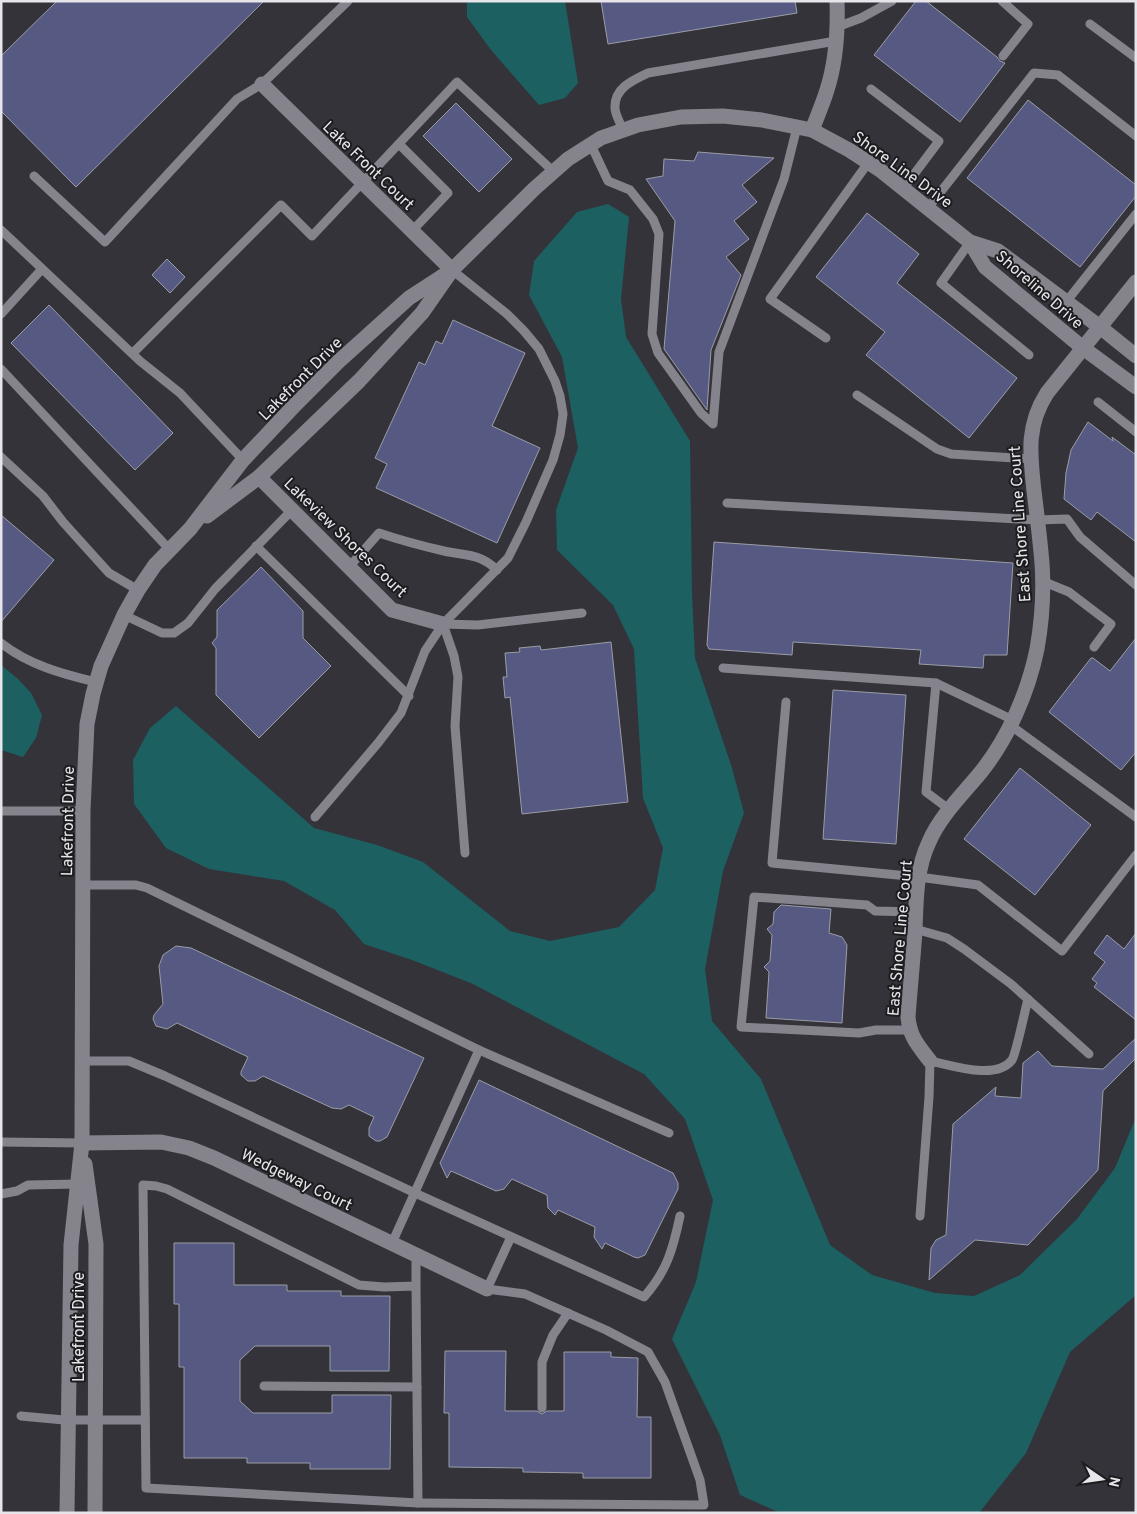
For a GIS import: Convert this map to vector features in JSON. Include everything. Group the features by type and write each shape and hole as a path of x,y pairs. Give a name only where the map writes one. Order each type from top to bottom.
{"street":[{"path":"554,172 568,159 601,138 638,125 682,117 723,116 762,120 804,128 828,88 836,34 837,1"},
{"name":"Lake Front Court","path":"262,84 452,270"},
{"name":"Shore Line Drive","path":"804,128 868,163 970,242"},
{"name":"Lakefront Drive","path":"190,529 259,477 359,381 422,313 452,270 554,172"},
{"name":"Shoreline Drive","path":"970,242 998,252 1135,354"},
{"name":"Shoreline Drive","path":"970,242 985,267 1083,348 1136,387"},
{"name":"Lakefront Drive","path":"67,1513 71,1245 82,1143 83,811 87,724 96,682 124,614 138,590 155,565 190,529 244,460 293,407 402,304 452,270"},
{"name":"East Shore Line Court","path":"930,1061 909,1030 908,1018 921,860 930,839 950,810 983,770 1012,723 1030,677 1041,627 1042,581 1031,459 1032,429 1038,406 1136,282"},
{"name":"Lakeview Shores Court","path":"259,477 392,610 443,624"},
{"name":"Wedgeway Court","path":"82,1143 161,1142 189,1148 487,1289"},
{"name":"Lakefront Drive","path":"82,1143 96,1244 95,1513"}],"lane":[{"path":"34,176 105,242 237,99 262,84 348,1"},
{"path":"623,130 614,108 617,96 628,82 648,73 836,34 892,1"},
{"path":"1002,1 1028,24 1003,56"},
{"path":"1090,24 1136,58"},
{"path":"928,208 1034,73 1058,76 1136,136"},
{"path":"133,353 282,205 312,236 456,82 554,172"},
{"path":"871,89 939,141 904,189"},
{"path":"591,145 608,181 630,190 653,219 659,234 652,334 658,353 701,413 713,424 719,352 804,128"},
{"path":"399,144 448,193 412,231"},
{"path":"826,338 770,298 868,163"},
{"path":"1066,302 1136,214"},
{"path":"1,230 133,353 180,394 244,460"},
{"path":"970,242 941,283 1029,355"},
{"path":"1,314 42,269"},
{"path":"315,817 401,713 425,652 443,624 508,558 553,460 560,435 563,414 560,396 542,355 524,331 507,314 452,270"},
{"path":"1,369 170,550"},
{"path":"857,395 937,449 951,454 1031,459"},
{"path":"1098,402 1136,432"},
{"path":"1,457 43,496 63,522 109,573 138,590"},
{"path":"727,503 1038,520 1067,519 1080,537 1136,584"},
{"path":"124,614 162,633 174,633 188,623 214,589 292,510"},
{"path":"349,567 380,533 446,552 468,554 489,562 497,570"},
{"path":"256,546 409,696"},
{"path":"1042,581 1068,592 1111,624 1094,647"},
{"path":"443,624 478,625 582,613"},
{"path":"443,624 454,656 458,677 455,726 466,853"},
{"path":"1,643 14,654 33,663 66,675 96,682"},
{"path":"722,668 936,683 1012,723 1136,817"},
{"path":"936,683 926,792 950,810"},
{"path":"786,702 772,863 919,877 978,885 1062,951 1136,855"},
{"path":"1,811 83,811"},
{"path":"83,885 136,885 147,888 479,1050 669,1134"},
{"path":"909,1030 876,1030 859,1034 741,1027 754,898 867,905 875,911 916,912"},
{"path":"915,929 947,938 1011,984 1089,1054"},
{"path":"920,1216 930,1061 979,1071 1001,1069 1012,1059 1028,999"},
{"path":"392,1243 479,1050"},
{"path":"82,1061 129,1061 165,1076 415,1193 644,1297 656,1283 672,1250 680,1216"},
{"path":"1,1142 82,1143"},
{"path":"1,1194 17,1191 28,1186 77,1184"},
{"path":"416,1286 384,1287 359,1285 167,1189 142,1185 146,1488 418,1503 704,1505 700,1480 665,1382 648,1352 606,1330 525,1294 487,1289 511,1237"},
{"path":"416,1254 418,1503"},
{"path":"542,1408 542,1362 553,1335 568,1313"},
{"path":"264,1386 417,1387"},
{"path":"21,1416 95,1420 146,1420"}],"water":[{"path":"467,1 565,1 578,83 565,98 539,105 491,50 467,17"},
{"path":"608,204 629,217 621,299 626,337 690,441 692,593 695,658 732,768 744,813 723,871 705,969 712,1021 761,1079 830,1245 872,1275 935,1293 974,1296 1020,1275 1077,1219 1115,1168 1136,1117 1136,1295 1070,1352 1026,1453 979,1513 787,1513 778,1512 740,1495 720,1435 672,1339 696,1282 713,1200 685,1119 644,1074 473,984 412,960 364,944 335,910 284,881 209,869 166,848 134,804 133,760 150,728 176,706 314,828 377,845 423,862 510,931 550,941 619,927 655,890 663,848 643,798 634,649 613,605 557,550 556,510 578,448 562,357 529,295 534,261 577,212"},
{"path":"1,665 31,693 42,715 36,738 23,757 1,750"}],"building":[{"path":"57,1 264,1 76,187 1,111 1,56"},
{"path":"601,1 795,1 797,13 608,44"},
{"path":"916,1 926,1 1000,61 1005,63 960,122 874,55"},
{"path":"1028,100 1136,185 1136,196 1080,267 967,178"},
{"path":"456,103 512,159 479,192 423,136"},
{"path":"698,152 774,158 742,185 757,202 734,221 749,239 726,257 741,275 711,350 707,410 664,349 675,221 646,179 663,176 664,159 694,161"},
{"path":"867,213 919,254 897,283 1017,378 969,438 866,355 885,332 816,277"},
{"path":"167,259 185,277 170,293 152,275"},
{"path":"49,305 173,433 135,470 11,343"},
{"path":"453,320 525,353 492,426 540,448 497,543 376,488 387,464 375,458 419,362 425,365 436,341 442,344"},
{"path":"1088,422 1136,455 1136,542 1097,512 1091,520 1064,499 1066,473 1071,450"},
{"path":"1,515 54,560 1,622"},
{"path":"714,542 1013,563 1007,655 984,655 983,668 919,664 921,650 793,642 792,655 709,649 707,645"},
{"path":"261,567 303,611 303,638 331,666 259,738 216,695 216,648 212,643 217,637 217,610"},
{"path":"1136,638 1136,752 1121,770 1049,712 1091,658 1110,671"},
{"path":"611,642 628,802 522,814 510,697 505,698 503,677 507,677 505,653 520,652 519,648 540,646 541,650"},
{"path":"833,690 906,695 896,844 823,839"},
{"path":"1020,768 1091,825 1035,895 964,839"},
{"path":"781,905 831,909 829,933 842,937 847,945 842,1023 766,1018 769,972 764,967 770,961 772,935 767,929 773,924 774,912"},
{"path":"1136,933 1136,1020 1094,987 1097,983 1092,979 1105,962 1094,953 1107,935 1124,949"},
{"path":"176,946 191,948 424,1058 387,1137 376,1141 369,1136 369,1128 374,1117 349,1105 341,1109 332,1108 263,1076 255,1081 248,1081 241,1075 241,1072 248,1057 177,1023 167,1029 156,1026 153,1019 154,1015 163,1004 159,966 163,955"},
{"path":"1136,1038 1136,1058 1103,1091 1098,1170 1028,1245 975,1240 929,1280 931,1248 936,1240 946,1235 953,1124 996,1087 995,1096 1021,1098 1023,1063 1038,1051 1052,1066 1103,1069"},
{"path":"479,1080 673,1173 678,1183 678,1189 645,1255 638,1258 634,1257 605,1243 602,1249 594,1237 595,1227 558,1210 555,1215 548,1208 547,1195 512,1179 504,1189 496,1191 451,1171 447,1178 440,1163"},
{"path":"174,1243 234,1243 234,1285 287,1285 287,1291 341,1291 341,1296 390,1296 389,1371 330,1371 330,1346 255,1346 240,1360 240,1401 253,1413 332,1413 332,1395 391,1395 390,1469 310,1469 310,1463 247,1463 247,1458 184,1458 184,1367 179,1367 179,1304 174,1304"},
{"path":"445,1351 506,1351 505,1411 537,1411 542,1414 547,1411 564,1411 564,1352 611,1352 611,1357 638,1358 637,1417 651,1417 651,1478 583,1478 583,1473 523,1472 523,1468 449,1467 449,1413 444,1413"}]}
